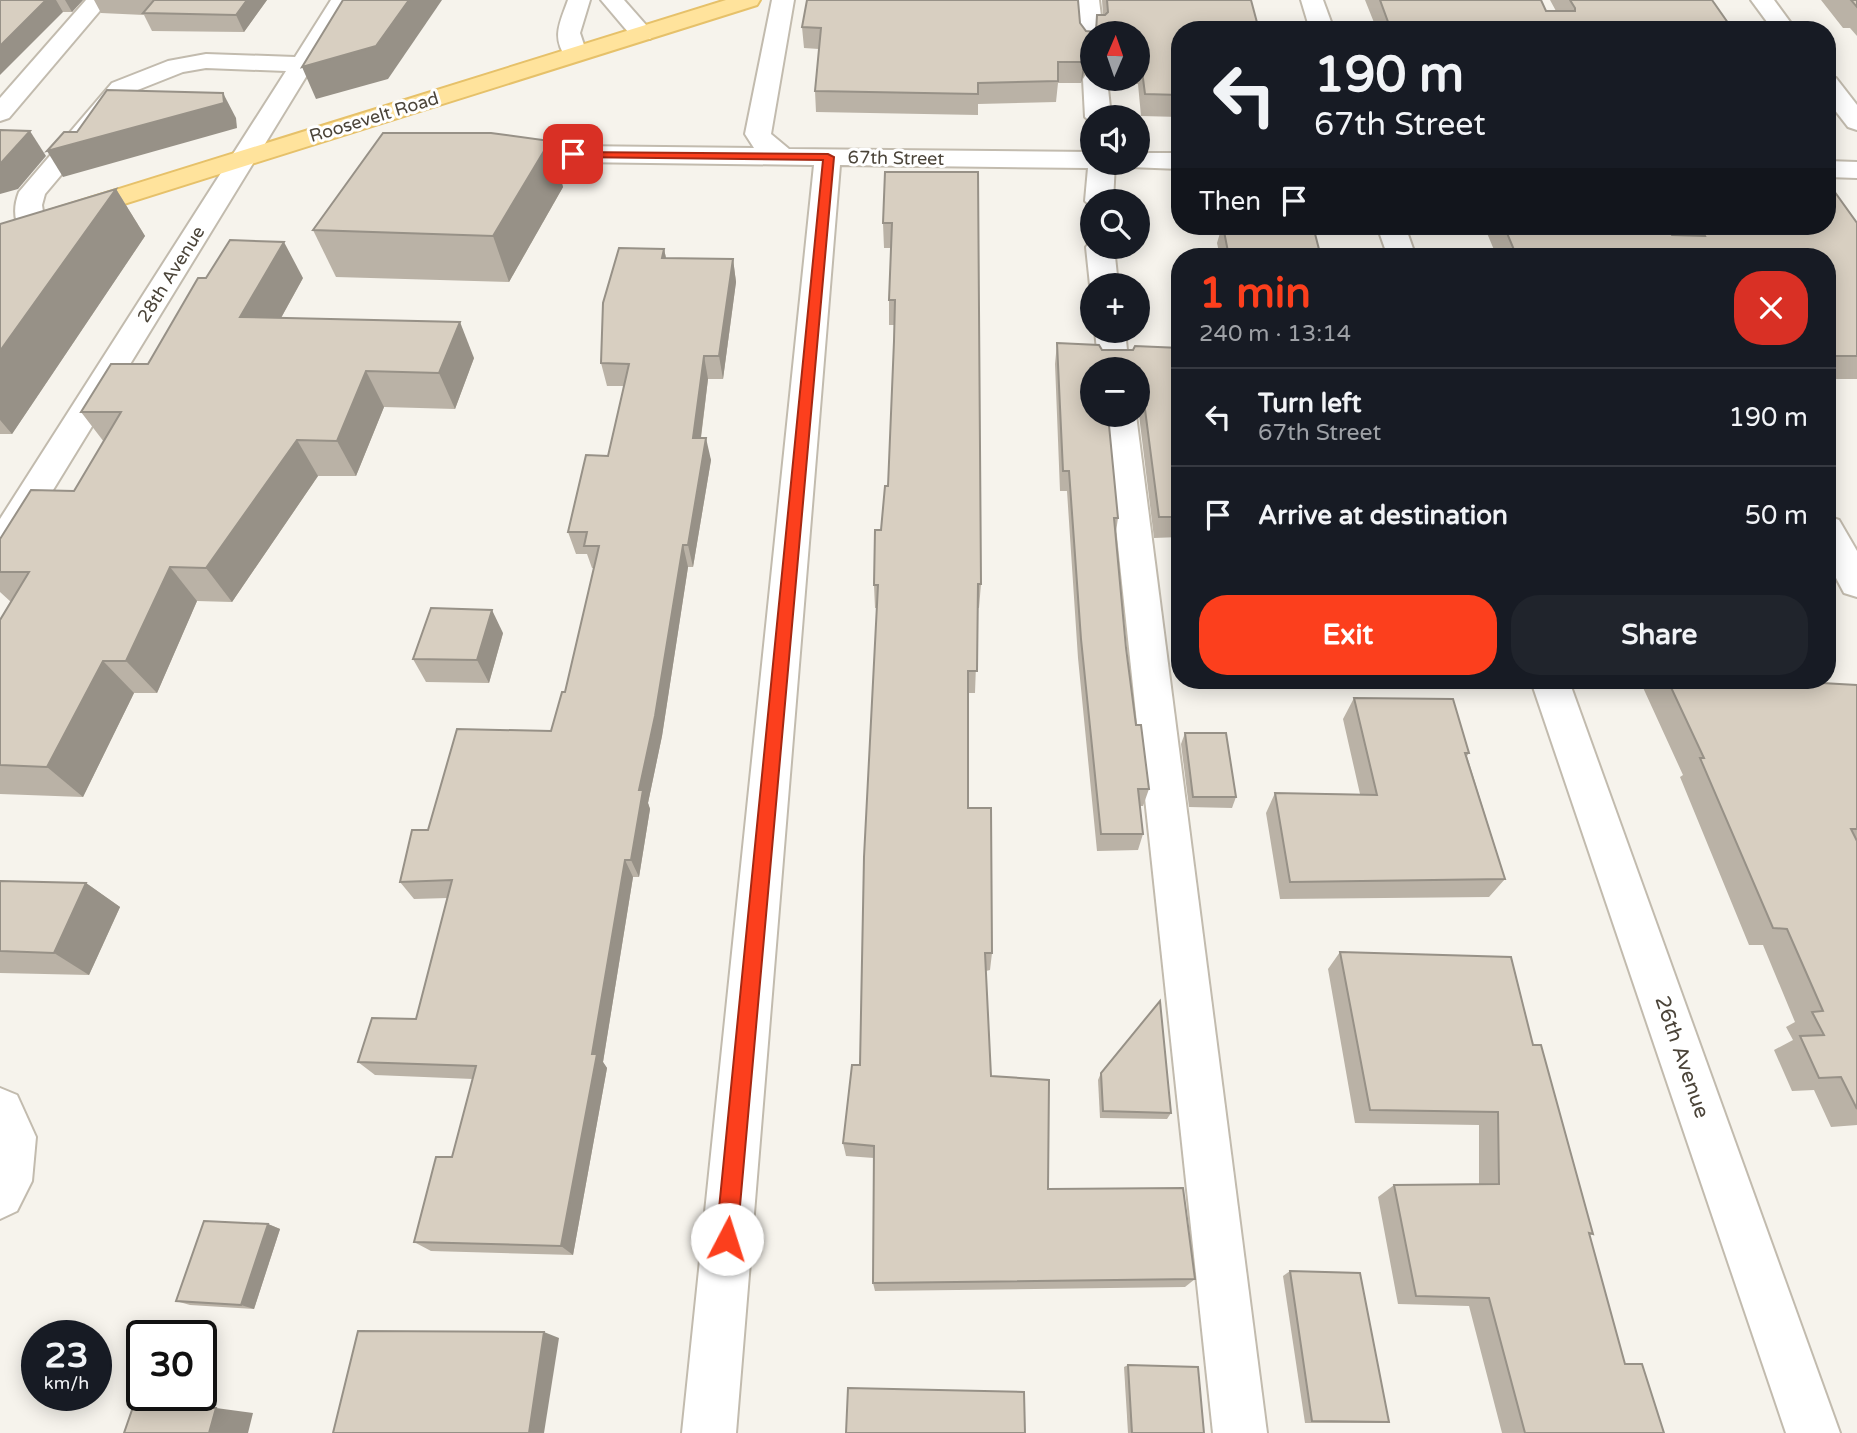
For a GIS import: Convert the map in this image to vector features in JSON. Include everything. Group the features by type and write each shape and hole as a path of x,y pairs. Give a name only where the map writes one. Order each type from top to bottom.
{"main road":[{"name":"Roosevelt Road","path":"0,235 749,0"}],"street":[{"path":"0,113 98,0"},
{"name":"28th Avenue","path":"0,548 342,0"},
{"path":"575,54 568,33 579,0"},
{"path":"612,0 642,34"},
{"path":"783,0 758,134 764,143 783,156"},
{"path":"1088,0 1090,21"},
{"path":"1312,0 1319,21"},
{"path":"1762,0 1778,21"},
{"path":"31,225 28,205 32,192 121,88 177,66 206,61 302,64"},
{"path":"1836,95 1857,122"},
{"name":"67th Street","path":"573,154 1080,160"},
{"path":"709,1433 828,157"},
{"path":"1150,161 1171,161"},
{"path":"1836,169 1857,170"},
{"path":"1121,427 1240,1433"},
{"path":"1836,545 1857,583"},
{"name":"26th Avenue","path":"1553,689 1813,1433"},
{"path":"0,1112 12,1137 8,1181 0,1194"}],"building":[{"path":"0,0 46,0 0,46"},
{"path":"154,0 247,0 236,15 143,13"},
{"path":"343,0 409,0 376,46 302,67"},
{"path":"807,0 1078,0 1080,62 1058,62 1058,81 978,83 978,94 815,91 821,28 802,27"},
{"path":"1107,0 1251,0 1257,21 1171,21 1171,95 1145,94 1145,91 1150,91 1150,21 1097,21 1097,15 1105,15 1108,12"},
{"path":"1380,0 1541,0 1546,11 1575,11 1570,0 1712,0 1727,21 1388,21"},
{"path":"107,90 223,93 224,103 47,151 64,132 77,132"},
{"path":"0,130 30,131 0,164"},
{"path":"383,133 491,133 550,141 493,236 313,230"},
{"path":"885,172 978,172 981,584 978,584 977,671 968,671 968,808 991,808 992,953 985,953 991,1076 1049,1080 1048,1189 1183,1188 1195,1279 873,1283 874,1146 843,1143 852,1065 860,1065 864,857 878,585 874,585 875,530 881,530 885,486 888,486 895,300 889,300 892,223 883,223"},
{"path":"116,189 0,351 0,224"},
{"path":"1836,194 1857,223 1857,356 1836,356 1836,248 1513,248 1508,235 1672,235 1836,235"},
{"path":"1225,235 1315,235 1319,248 1227,248"},
{"path":"230,240 284,242 240,317 460,322 439,373 366,371 337,441 297,440 206,568 170,567 126,661 103,661 47,767 0,765 0,620 29,572 0,572 0,539 31,490 74,491 121,412 81,412 111,364 148,364 198,278 206,278"},
{"path":"619,248 664,249 662,258 733,259 719,356 704,356 693,438 706,438 688,545 683,545 655,716 639,790 643,790 631,860 625,860 592,1054 597,1054 561,1246 414,1242 436,1157 452,1157 476,1066 358,1062 372,1018 416,1019 452,880 400,882 412,830 428,830 457,729 551,731 562,692 565,692 599,546 584,546 587,532 568,532 586,455 608,456 629,364 601,363 603,303"},
{"path":"1057,343 1099,345 1102,350 1133,350 1135,346 1171,348 1171,517 1159,517 1147,427 1150,427 1150,357 1080,357 1080,427 1109,427 1126,648 1136,725 1141,725 1149,789 1138,789 1143,834 1101,834 1081,639 1069,471 1063,471"},
{"path":"431,608 492,610 477,660 413,659"},
{"path":"1836,684 1857,685 1857,829 1851,829 1857,841 1857,1109 1841,1077 1819,1078 1800,1036 1824,1035 1812,1012 1823,1011 1787,929 1773,928 1700,758 1704,758 1672,689 1836,689"},
{"path":"1354,698 1453,699 1469,753 1465,753 1505,879 1290,882 1275,793 1377,795"},
{"path":"1185,733 1226,733 1236,797 1193,797"},
{"path":"0,881 86,883 54,953 0,951"},
{"path":"1340,952 1511,957 1533,1045 1541,1045 1593,1234 1589,1233 1625,1364 1642,1364 1664,1433 1525,1433 1489,1298 1416,1296 1394,1185 1499,1184 1498,1112 1370,1110"},
{"path":"1160,1001 1171,1113 1103,1111 1101,1073"},
{"path":"204,1221 268,1224 241,1305 176,1301"},
{"path":"1290,1271 1360,1273 1389,1422 1312,1421"},
{"path":"358,1331 544,1332 529,1433 333,1433"},
{"path":"1128,1365 1198,1367 1204,1433 1132,1433"},
{"path":"848,1388 1024,1392 1025,1433 846,1433"},
{"path":"132,1411 215,1411 209,1433 124,1433"}],"route":[{"path":"573,154 828,157 727,1239"}]}
